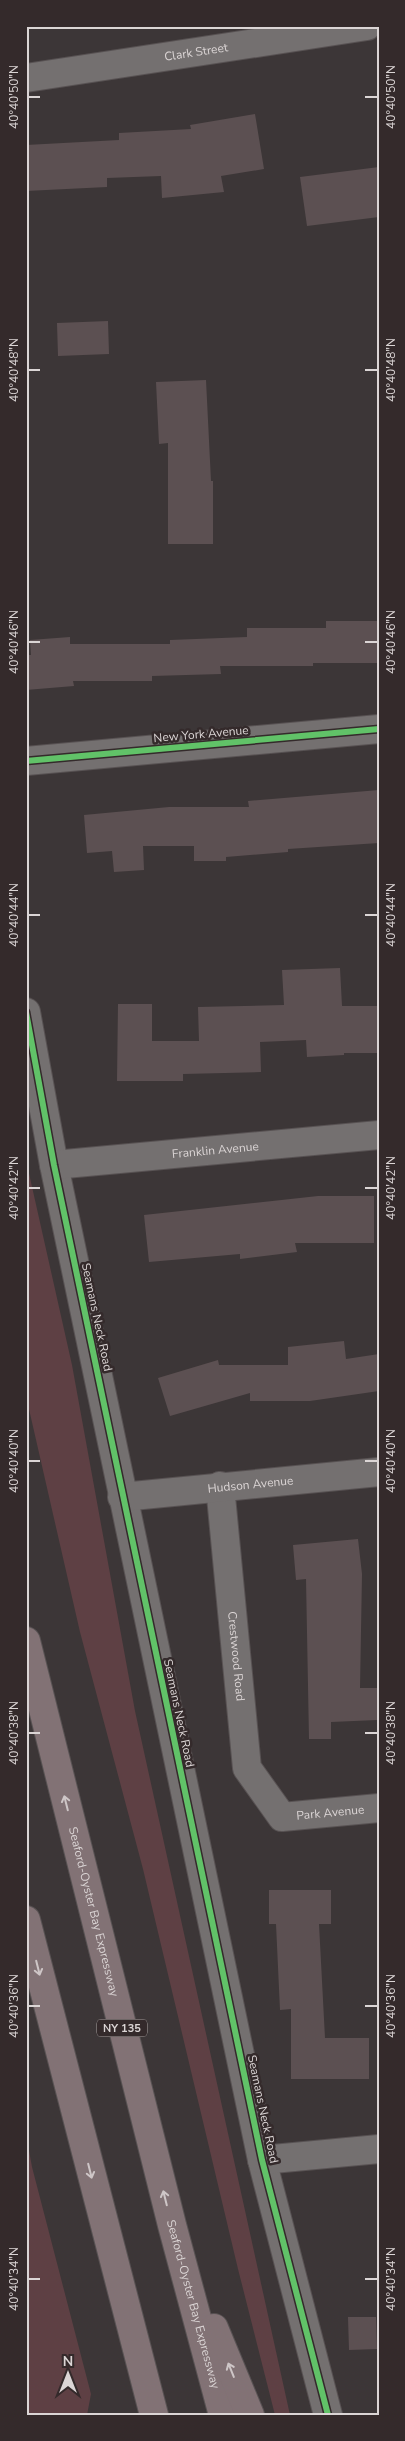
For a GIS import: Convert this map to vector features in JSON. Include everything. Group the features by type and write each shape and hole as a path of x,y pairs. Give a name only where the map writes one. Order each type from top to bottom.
{"highway":[{"name":"Seaford-Oyster Bay Expressway","path":"26,1641 172,2225 222,2415"},
{"path":"26,1920 154,2415"},
{"path":"172,2225 250,2415"},
{"path":"133,2338 138,2415"}],"street":[{"name":"Clark Street","path":"26,78 367,26"},
{"name":"New York Avenue","path":"26,761 379,729"},
{"name":"Seamans Neck Road","path":"26,1012 54,1165 122,1497 262,2160 328,2415"},
{"name":"Franklin Avenue","path":"54,1165 379,1135"},
{"name":"Hudson Avenue","path":"122,1497 379,1472"},
{"name":"Crestwood Road","path":"220,1486 247,1768 282,1817"},
{"name":"Park Avenue","path":"282,1817 379,1808"},
{"path":"262,2160 379,2149"}],"shaded area":[{"path":"26,1160 72,1365 135,1711 290,2415 275,2415 238,2269 143,1869 80,1632 26,1396"},
{"path":"26,2134 32,2167 91,2394 87,2415 26,2415"}],"building":[{"path":"255,114 264,169 221,176 224,192 162,198 161,176 107,178 107,187 26,191 26,145 119,140 119,133 191,129 190,125"},
{"path":"379,167 379,217 307,226 300,177"},
{"path":"108,321 109,354 58,356 57,323"},
{"path":"206,380 211,481 213,481 213,544 168,544 168,443 159,444 156,382"},
{"path":"326,621 379,621 379,663 313,663 313,666 220,666 221,674 152,676 152,681 73,681 74,686 26,690 26,655 31,655 30,640 70,637 70,644 170,644 170,640 247,637 247,628 326,628"},
{"path":"379,790 379,843 288,849 288,852 226,857 226,861 194,861 194,846 143,846 144,870 114,872 112,851 87,853 84,815 169,807 249,807 248,801"},
{"path":"340,968 342,1006 379,1006 379,1053 344,1053 344,1055 307,1057 306,1040 260,1042 261,1072 183,1074 183,1081 117,1081 118,1004 152,1004 152,1041 199,1041 198,1007 284,1005 282,970"},
{"path":"318,1196 374,1196 374,1243 295,1243 297,1252 240,1259 240,1254 149,1262 144,1215"},
{"path":"344,1341 346,1359 379,1354 379,1391 310,1401 250,1401 250,1393 170,1416 158,1378 218,1360 219,1365 288,1365 288,1347"},
{"path":"358,1539 362,1574 360,1688 377,1688 377,1720 331,1722 331,1739 309,1739 306,1579 296,1580 293,1545"},
{"path":"269,1890 331,1890 331,1924 319,1924 325,2038 369,2038 369,2079 291,2079 291,2009 280,2010 276,1924 269,1924"},
{"path":"348,2317 376,2317 377,2349 349,2350"}],"cycle path":[{"path":"26,761 379,729"},
{"path":"26,1012 54,1165 262,2160 328,2415"}]}
